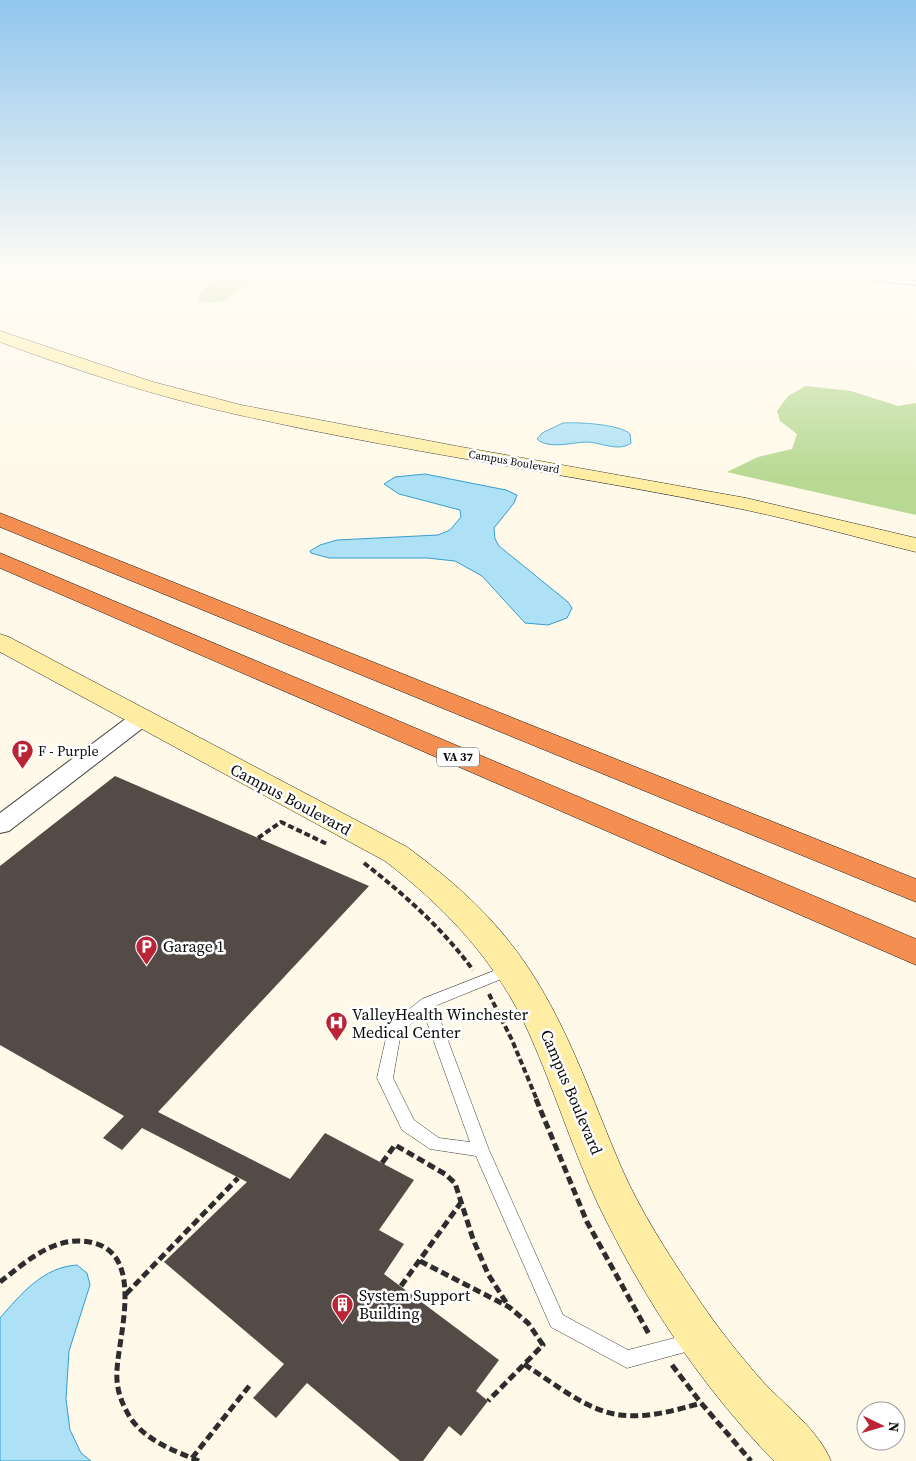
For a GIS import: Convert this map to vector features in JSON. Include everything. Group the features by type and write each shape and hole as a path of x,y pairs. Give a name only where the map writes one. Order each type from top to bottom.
{"highway":[{"path":"0,519 916,891"},
{"name":"VA 37","path":"0,560 916,953"}],"street":[{"name":"Campus Boulevard","path":"14,341 147,386 246,412 738,502 916,544"},
{"name":"Campus Boulevard","path":"0,642 140,719 396,854 449,895 475,922 496,975 537,1010 562,1064 612,1189 645,1252 701,1340 762,1415 807,1461"},
{"path":"0,825 140,719"}],"lane":[{"path":"482,1150 436,1144 408,1125 385,1078 394,1029 427,1003 496,975"},
{"path":"427,1003 482,1150 557,1322 626,1359 701,1340"}],"path":[{"path":"258,838 281,822 337,848"},
{"path":"358,859 414,902 496,975 495,1003 587,1222 661,1350 701,1403 751,1461"},
{"path":"382,1163 395,1145 445,1174 455,1183 473,1239 488,1274 509,1307"},
{"path":"125,1294 238,1178"},
{"path":"401,1286 462,1200"},
{"path":"0,1282 42,1251 62,1242 90,1241 103,1246 115,1255 122,1268 125,1294 117,1360 118,1388 127,1413 141,1430 157,1443 199,1461"},
{"path":"420,1261 509,1307 528,1323 543,1345 488,1400"},
{"path":"524,1364 594,1409 614,1415 664,1413 701,1403"},
{"path":"192,1458 250,1385"}],"green space":[{"path":"806,386 851,391 898,406 916,403 916,515 727,472 758,457 792,449 797,434 780,421 777,411 788,396"}],"water":[{"path":"563,423 588,423 617,428 630,434 631,443 621,447 588,442 554,445 537,439 542,433"},
{"path":"425,474 506,490 517,495 514,503 494,528 495,539 499,546 568,602 572,608 567,618 548,625 525,623 482,576 455,561 427,558 329,558 311,553 310,551 320,545 337,540 438,535 450,530 461,517 460,510 399,494 384,484 395,477"},
{"path":"77,1265 87,1273 90,1285 69,1351 66,1399 70,1430 81,1453 91,1461 0,1461 0,1318 25,1291 43,1276 65,1267"}],"building":[{"path":"115,776 369,886 158,1112 290,1179 325,1133 414,1180 379,1230 404,1244 384,1274 499,1360 476,1391 488,1401 461,1436 449,1426 423,1461 400,1461 307,1383 276,1418 253,1398 284,1364 164,1262 247,1182 142,1128 122,1150 103,1138 124,1116 0,1045 0,866"}],"place":[{"name":"F - Purple","path":"22,770"},
{"name":"Garage 1","path":"147,965"},
{"name":"ValleyHealth Winchester Medical Center","path":"336,1042"},
{"name":"System Support Building","path":"343,1323"}]}
